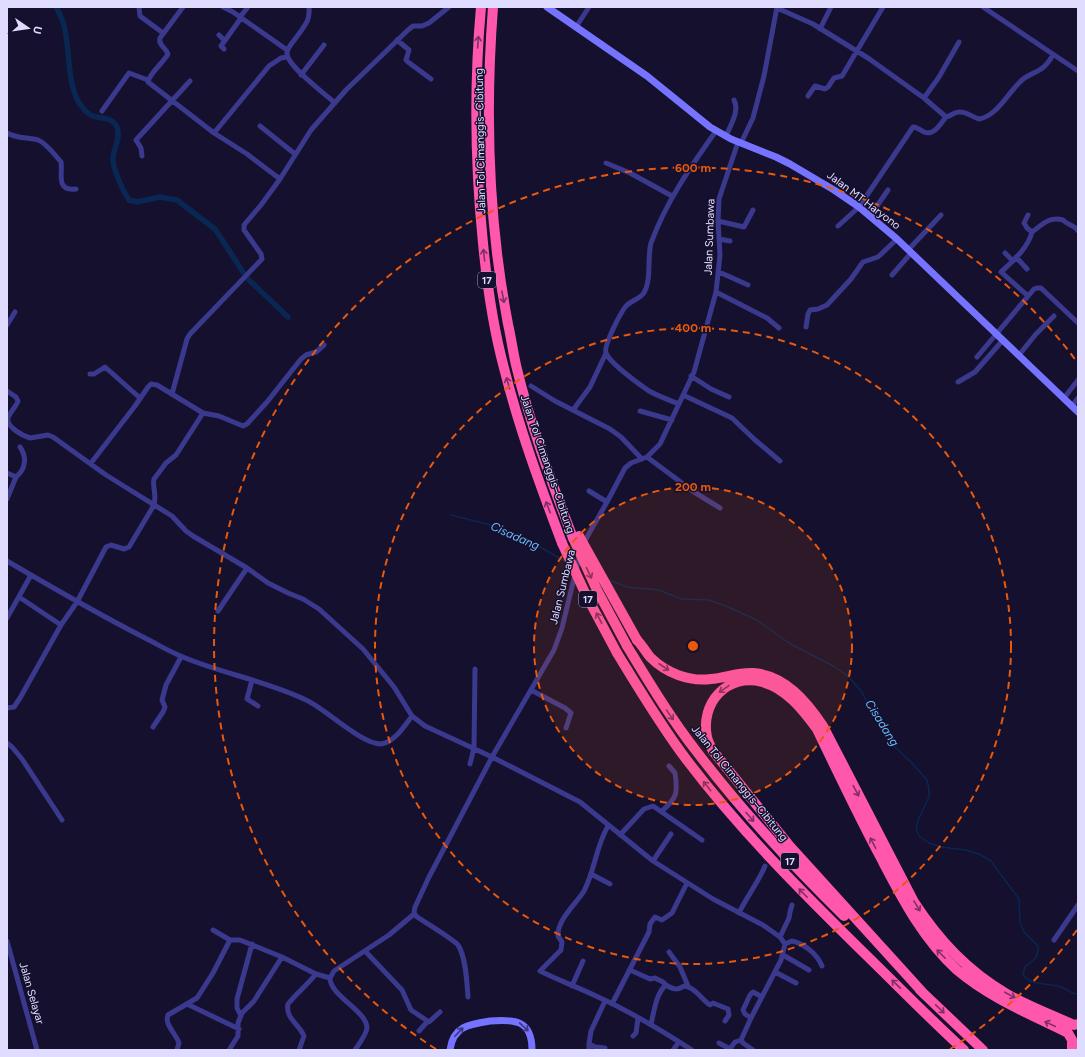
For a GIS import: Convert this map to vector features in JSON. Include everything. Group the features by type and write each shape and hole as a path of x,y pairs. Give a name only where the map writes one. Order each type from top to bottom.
{"highway":[{"name":"Jalan Tol Cimanggis–Cibitung","path":"481,7 477,43 476,101 478,200 488,290 504,367 519,422 562,543 586,595 617,653 651,709 686,759 732,816 770,860 964,1050"},
{"name":"Jalan Tol Cimanggis–Cibitung","path":"493,7 489,98 491,190 500,284 516,364 547,470 597,590 627,646 661,702 696,752 741,807 778,850 819,892 983,1050"},
{"path":"576,537 638,640 650,657 664,668 682,677 696,680 704,680 741,673 754,673 769,676 784,683 799,695 823,726 914,902 929,925 944,943 963,963 985,980 1008,994 1074,1025 1078,1024"},
{"path":"925,995 788,844 714,751 707,739 706,714 711,702 718,692 730,684 753,680 764,682 794,701 817,729 870,838 905,904 921,929 957,970 979,986 1004,1002 1068,1032 1072,1040 1072,1050"}],"main road":[{"name":"Jalan MT Haryono","path":"546,7 647,76 702,122 739,143 776,156 829,186 873,218 910,251 1078,412"},
{"path":"450,1050 453,1039 461,1028 476,1023 500,1020 515,1021 523,1025 529,1032 532,1042 532,1050"}],"street":[{"path":"139,7 140,16 162,34"},
{"path":"148,80 168,54 159,40 183,7"},
{"path":"223,7 287,50"},
{"path":"224,49 221,46 224,40 248,7"},
{"path":"309,7 309,20 287,50 287,57 290,63 301,75 335,104"},
{"path":"172,394 187,339 190,334 262,259 261,254 244,230 244,225 280,179 311,130 346,90 402,35 413,26 426,25 449,7"},
{"path":"576,27 589,7"},
{"path":"820,29 831,7"},
{"path":"808,96 815,86 825,89 834,78 842,76 883,7"},
{"path":"983,7 1078,72"},
{"path":"777,8 803,19 857,51 924,98 946,117"},
{"name":"Jalan Sumbawa","path":"414,914 414,907 492,757 554,650 560,635 582,546 623,470 628,464 644,458 654,452 660,444 691,376 700,350 716,292 720,255 718,221 720,196 739,143 750,127 758,102 777,8"},
{"path":"219,36 224,40"},
{"path":"397,40 409,50 406,60 431,79"},
{"path":"924,98 939,77 959,42"},
{"path":"301,75 324,45"},
{"path":"838,226 858,207 913,127 916,127 926,133 931,133 935,131 946,117 958,112 966,113 979,119 988,115 994,111 1019,82 1042,69 1053,55"},
{"path":"214,133 269,66 281,58 287,57"},
{"path":"102,111 129,73 148,80 149,83 214,133 247,154 280,179"},
{"path":"142,156 141,148 136,140 190,82"},
{"path":"726,136 736,112 734,100"},
{"path":"260,126 295,154"},
{"path":"573,410 590,387 606,353 607,343 625,308 643,294 646,286 651,245 672,196 694,161 716,131"},
{"path":"7,133 15,137 41,142 61,162 60,178 63,186 69,189 76,189"},
{"path":"606,163 645,180 672,196"},
{"path":"873,218 877,206 888,190"},
{"path":"718,221 744,227 753,210"},
{"path":"892,275 910,251 941,215"},
{"path":"1028,215 1024,223 1032,232"},
{"path":"1028,296 1001,272 1014,259 1030,238 1032,232 1042,223 1052,219 1063,220 1076,228 1078,231"},
{"path":"719,239 730,241"},
{"path":"806,326 810,310 818,309 827,305 851,279 863,262 878,257 897,239"},
{"path":"1005,252 1027,269"},
{"path":"719,272 748,286"},
{"path":"977,357 1036,288 1041,288 1078,323"},
{"path":"716,292 767,318 779,328"},
{"path":"7,325 15,312"},
{"path":"1019,355 1036,334 1054,316"},
{"path":"958,382 975,372 1003,340"},
{"path":"91,463 151,384 157,385 203,413 219,416 239,425 245,425 268,402 300,359 306,355 316,352 324,345"},
{"path":"606,353 623,371 649,391 679,404"},
{"path":"90,374 94,374 105,368 140,398"},
{"path":"691,376 711,389 729,397"},
{"path":"1064,398 1078,380"},
{"path":"531,386 610,429 644,458 720,508"},
{"path":"7,391 18,401 8,418 8,422 11,426 30,438 48,435 52,436 106,475 172,516 189,533 247,568 268,583 303,599 323,613 370,658 394,687 412,716 432,729 474,748 580,802 653,861 713,899 763,925 780,937 785,944 783,954 741,1040 735,1042 730,1050 719,1043"},
{"path":"683,395 732,418 780,461"},
{"path":"1072,406 1078,398"},
{"path":"640,411 672,420"},
{"path":"7,708 14,707 20,698 61,625 77,602 106,547 112,545 124,549 129,547 154,506 156,498 153,482 154,479 166,463 176,455 203,413"},
{"path":"7,499 16,477 21,473 24,464 24,456 20,447"},
{"path":"7,473 16,477"},
{"path":"589,491 607,502"},
{"path":"7,561 77,602 181,657 276,688 312,702 358,735 378,743 385,743 391,740 412,716"},
{"path":"218,611 247,568"},
{"path":"7,618 31,575"},
{"path":"19,597 61,625"},
{"path":"153,727 165,707 162,700 166,685 181,657"},
{"path":"470,764 474,748 475,669"},
{"path":"252,680 247,698 258,706"},
{"path":"531,690 565,708 571,713 566,728"},
{"path":"7,743 22,759 62,820"},
{"path":"662,811 674,800 676,795 675,773 668,766"},
{"path":"620,835 644,810 653,806 702,840"},
{"path":"608,826 602,836 591,874 584,891 569,911 559,929 558,936 562,942 562,949 540,971 612,1004 651,1024 692,1050"},
{"path":"653,861 671,834"},
{"path":"739,912 746,898 761,877 765,866"},
{"path":"591,874 610,884"},
{"path":"612,1004 649,932 650,924 655,917 662,920 672,913 687,883"},
{"path":"780,937 789,918 792,905"},
{"path":"1054,940 1078,905"},
{"path":"355,1050 366,1032 366,1024 360,1015 331,986 330,978 334,971 389,935 414,914 458,945 462,954 467,981 468,997"},
{"path":"213,930 230,940 240,940 252,944 316,974 330,978"},
{"path":"177,1050 179,1042 166,1018 170,1012 197,998 213,973 230,940"},
{"name":"Jalan Selayar","path":"7,941 37,1050"},
{"path":"785,944 795,942 808,948 822,966"},
{"path":"241,1016 237,1008 236,999 252,944"},
{"path":"365,951 402,990 411,1010 427,1022"},
{"path":"669,952 680,967 688,986 695,990 703,1000 710,1005 713,1003 728,1009 729,1014 726,1021"},
{"path":"783,954 809,970"},
{"path":"229,1050 238,1036 238,1023 241,1016 254,1002 282,957"},
{"path":"572,986 583,961"},
{"path":"630,970 650,979 654,978 673,989 680,989 684,986 688,986"},
{"path":"775,972 796,983"},
{"path":"299,1050 304,1036 300,1027 290,1018 288,1004 316,974"},
{"path":"651,1024 659,994 662,988 666,985"},
{"path":"751,1018 744,1013 743,1010 750,994 754,992 762,997"},
{"path":"605,1001 591,1031 589,1047 605,1048"},
{"path":"186,1004 239,1029"},
{"path":"419,1031 427,1022 433,1020 440,1012"},
{"path":"633,1036 636,1032 638,1018"},
{"path":"741,1040 753,1050"},
{"path":"673,1050 679,1042"}],"waterway":[{"path":"56,7 65,29 73,88 77,99 88,113 93,116 113,121 117,127 118,135 113,162 118,179 129,200 137,202 160,197 177,200 215,229 245,275"},
{"path":"248,279 288,317"},
{"name":"Cisadang","path":"451,515 487,524 528,540 566,562"},
{"name":"Cisadang","path":"609,580 627,587 659,590 681,599 709,600 726,606 757,620 789,643 835,667 850,678 861,691 880,725 894,746 927,780 929,797 918,820 916,830 920,837 929,843 941,847 966,850 979,854 991,861 1019,899 1020,922 1024,932 1038,946 1036,958 1025,967 1023,974 1030,981 1061,987 1078,994"}]}
